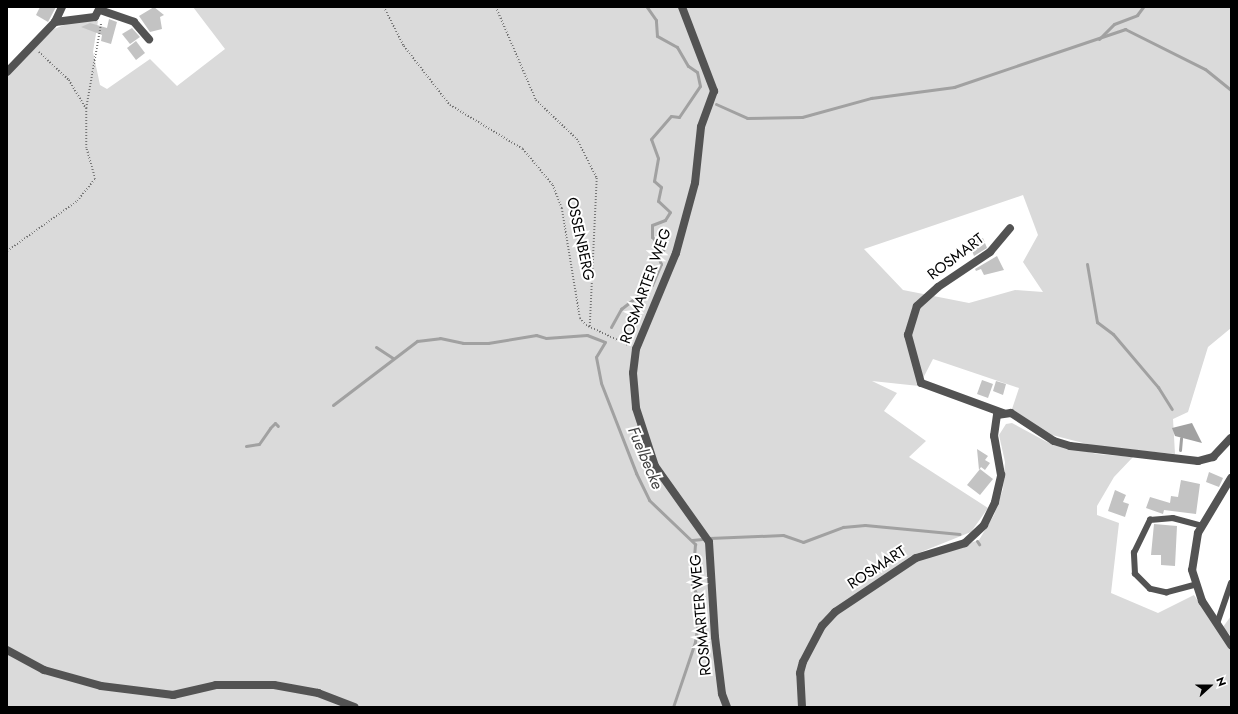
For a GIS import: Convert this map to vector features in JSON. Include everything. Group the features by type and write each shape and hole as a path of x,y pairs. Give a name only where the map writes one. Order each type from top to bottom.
{"street":[{"path":"7,72 55,22 62,7"},
{"name":"ROSMARTER WEG","path":"682,7 714,91 701,126 694,183 676,253 636,349 633,373 636,408 655,466 709,542 715,637 722,694 727,707"},
{"path":"55,22 95,17 102,10 134,22 149,39"},
{"name":"ROSMART","path":"1010,228 990,252 938,287 917,306 908,335 921,383 1003,413 1011,413 1054,441 1070,446 1198,461 1213,457 1231,438"},
{"name":"ROSMART","path":"802,707 800,673 803,662 822,626 835,612 916,558 965,543 984,525 999,489 1001,476 994,421 1003,413"},
{"path":"1231,478 1202,526 1194,551 1196,585 1217,625 1231,645"},
{"path":"7,650 44,670 101,686 173,695 216,685 274,685 318,693 354,707"}],"lane":[{"path":"1196,585 1167,593 1150,589 1135,574 1134,553 1150,520 1172,518 1202,526"},
{"path":"1217,625 1222,600 1231,583"}],"path":[{"name":"OSSENBERG","path":"384,7 404,46 450,105 522,149 553,185 562,208 580,318 590,327 636,349"},
{"path":"496,7 536,100 577,139 597,178 590,327"},
{"path":"7,251 57,217 91,187 95,179 86,148 86,108 102,10"},
{"path":"30,49 55,66 86,108"}],"shaded area":[{"path":"193,7 1231,7 1231,328 1208,347 1188,412 1173,419 1175,454 1095,446 1048,434 1012,409 1019,388 933,359 919,386 872,381 897,393 884,411 926,441 909,457 988,508 971,532 911,556 834,611 922,559 979,540 994,515 1003,489 1005,462 999,435 1006,424 1012,423 1047,442 1097,454 1133,457 1114,477 1097,506 1097,515 1119,523 1111,593 1158,613 1194,595 1231,650 1231,707 7,707 7,76 54,29 74,21 98,21 93,52 100,85 107,89 150,59 177,86 225,49","holes":["1023,195 1038,235 1023,262 1043,292 1015,290 969,303 903,290 864,249"]},
{"path":"1192,423 1202,443 1175,436 1172,428"},
{"path":"1231,616 1231,636 1223,627"}],"building":[{"path":"40,7 56,7 48,22 36,15"},
{"path":"154,7 164,15 160,17 162,29 150,32 139,16"},
{"path":"109,19 117,22 111,44 101,41 102,35 81,27 90,23 107,28"},
{"path":"132,28 140,37 130,44 122,34"},
{"path":"136,41 145,53 136,60 127,48"},
{"path":"983,238 987,248 974,256 969,243"},
{"path":"997,256 1004,270 984,275 981,269 976,271 975,269"},
{"path":"982,380 993,384 988,398 977,394"},
{"path":"996,381 1006,384 1003,395 993,391"},
{"path":"977,449 988,456 985,460 990,463 985,470 981,467 979,470"},
{"path":"980,469 993,479 980,495 967,485"},
{"path":"1209,472 1223,478 1219,487 1206,482"},
{"path":"1181,480 1200,484 1196,514 1164,510 1163,514 1146,508 1150,497 1170,503 1171,496 1178,497"},
{"path":"1115,490 1126,495 1123,502 1129,504 1125,517 1108,511"},
{"path":"1154,524 1177,526 1175,566 1161,565 1161,555 1151,555"}],"waterway":[{"name":"Fuelbecke","path":"611,327 621,309 652,285 661,264 658,256 664,249 652,237 652,225 665,220 670,212 658,201 661,187 654,181 658,158 651,139 671,116 679,117 700,86 697,72 688,66 677,47 657,36 656,20 647,7"},
{"path":"1099,39 1114,24 1137,15 1143,7"},
{"path":"716,104 747,118 802,117 871,98 954,87 1125,29 1205,69 1231,90"},
{"path":"1087,264 1097,322 1113,334 1158,387 1172,409"},
{"name":"Fuelbecke","path":"333,405 417,341 440,338 463,343 488,343 536,335 546,338 587,335 605,342 596,357 601,383 636,473 649,500 695,544 692,584 701,604 695,642 673,707"},
{"path":"376,347 393,358"},
{"path":"246,446 259,444 275,423 278,426"},
{"path":"1180,450 1181,438"},
{"path":"709,538 783,535 803,542 843,527 865,525 960,534"},
{"path":"692,540 702,539"}]}
